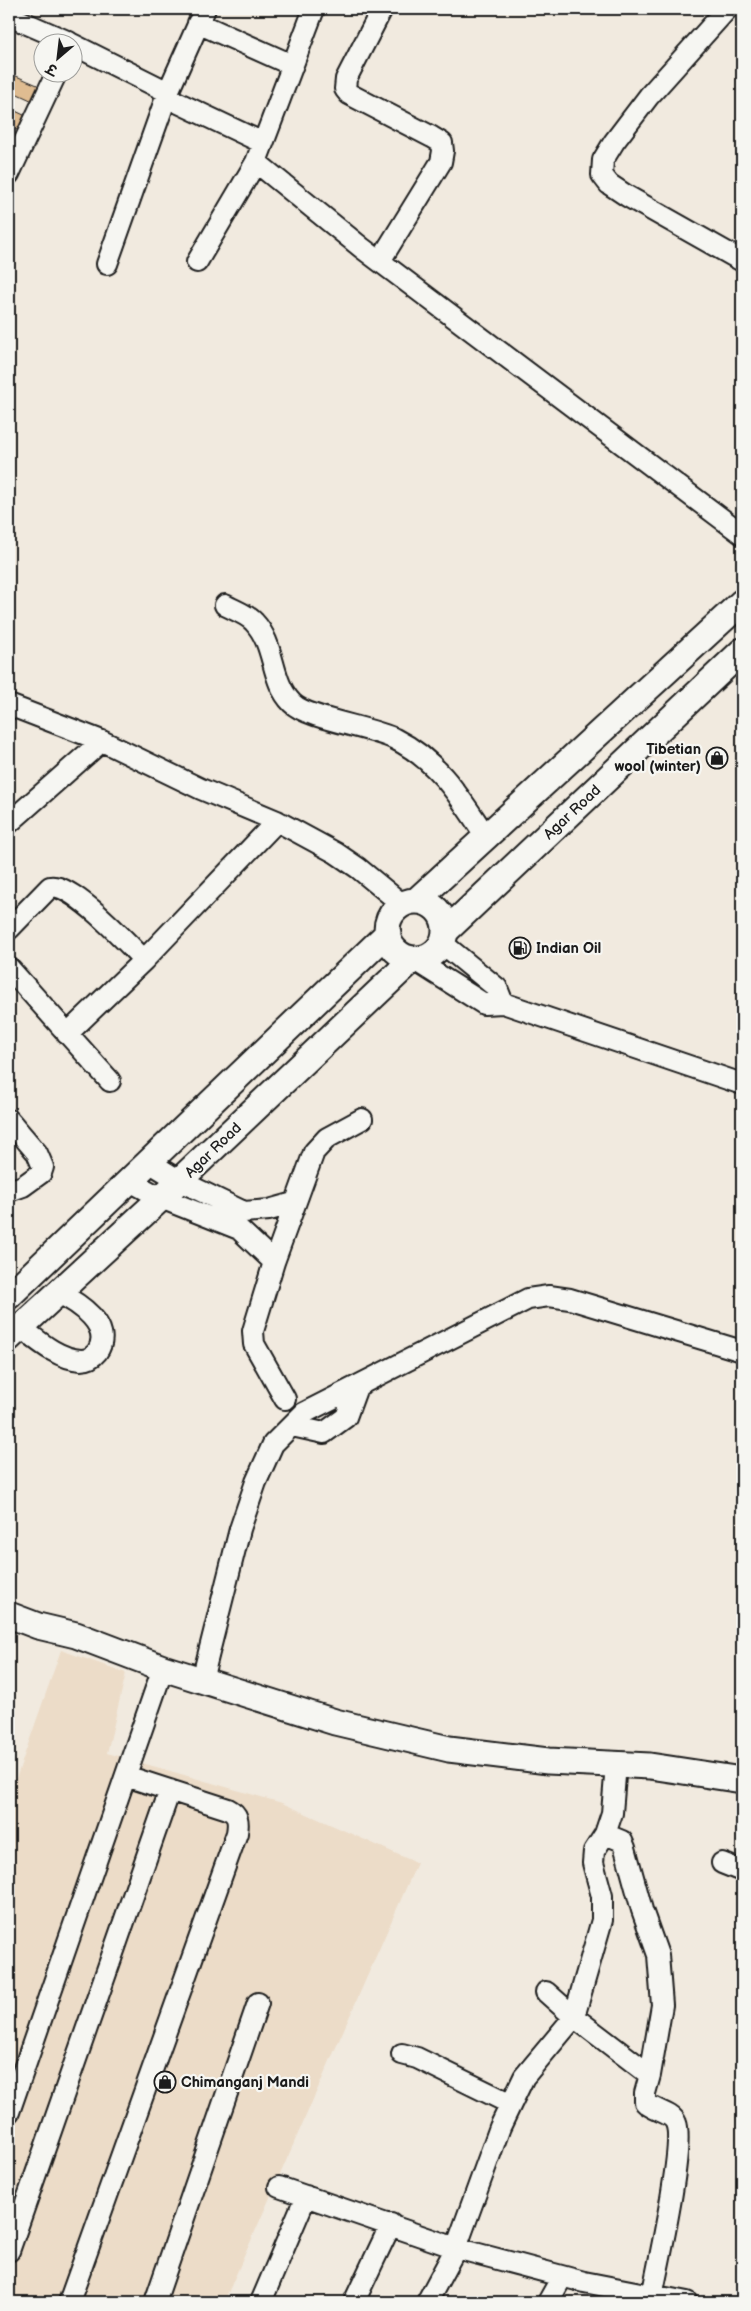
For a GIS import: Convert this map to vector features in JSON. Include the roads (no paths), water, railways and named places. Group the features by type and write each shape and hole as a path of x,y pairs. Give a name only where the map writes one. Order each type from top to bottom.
{"main road":[{"path":"413,959 396,950 390,942 388,933 392,914 409,903 487,838 742,602"},
{"name":"Agar Road","path":"14,1332 180,1181 413,959 431,955 443,938 742,651"},
{"path":"409,903 434,907 440,914 443,938"},
{"path":"9,1296 388,933"},
{"path":"9,1601 42,1613 76,1635"},
{"path":"9,1615 38,1626 76,1635 164,1668 335,1722 449,1750 548,1761 650,1766 742,1780"}],"street":[{"path":"197,262 256,162 314,9"},
{"path":"380,262 441,162 443,151 442,143 349,94 345,89 346,79 382,9"},
{"path":"727,9 650,96 614,142 604,160 602,175 609,184 627,196 742,261"},
{"path":"9,16 46,32"},
{"path":"107,264 167,94 202,16 292,65"},
{"path":"82,49 263,143"},
{"path":"9,174 52,82"},
{"path":"256,162 380,262 742,534"},
{"path":"225,605 253,620 264,634 283,693 294,706 310,713 395,739 423,756 450,782 487,838"},
{"path":"9,705 102,741 201,789 277,821 336,853 409,903"},
{"path":"9,823 102,741"},
{"path":"67,1034 144,960 277,821"},
{"path":"9,929 50,887 55,886 74,894 144,960"},
{"path":"443,938 497,988 503,1003"},
{"path":"413,959 484,1004 503,1003 742,1084"},
{"path":"9,968 110,1081"},
{"path":"285,1400 252,1337 274,1262 314,1152 328,1138 362,1119"},
{"path":"9,1120 37,1153 42,1167 41,1173 23,1186 9,1191"},
{"path":"149,1162 241,1220 274,1262"},
{"path":"130,1181 161,1198 241,1220 294,1203"},
{"path":"14,1332 66,1356 81,1360 90,1358 97,1352 102,1340 100,1328 83,1307 58,1292"},
{"path":"202,1680 240,1529 256,1482 273,1444 304,1414 528,1299 549,1296 570,1300 742,1351"},
{"path":"292,1426 324,1433 346,1416 356,1387"},
{"path":"9,2112 164,1668"},
{"path":"427,2302 456,2248 500,2127 524,2078 574,2017 602,1920 602,1896 593,1863 594,1851 605,1834 612,1813 616,1764"},
{"path":"69,2302 237,1833 239,1822 235,1812 126,1776"},
{"path":"9,2250 170,1790"},
{"path":"605,1834 622,1841 642,1910 658,1956 662,2005 650,2075 644,2092 645,2102 654,2111 674,2119 677,2124 678,2136 671,2195 652,2296"},
{"path":"722,1863 742,1871"},
{"path":"546,1992 574,2017 650,2075"},
{"path":"156,2302 258,2003"},
{"path":"402,2054 417,2058 511,2104"},
{"path":"279,2187 391,2224 456,2248 562,2277 608,2295 652,2296 687,2302"},
{"path":"261,2302 306,2196"},
{"path":"354,2302 391,2224"},
{"path":"548,2302 562,2277"}],"place":[{"name":"Tibetian wool (winter)","path":"717,758"},
{"name":"Indian Oil","path":"520,948"},
{"name":"Chimanganj Mandi","path":"165,2082"}]}
